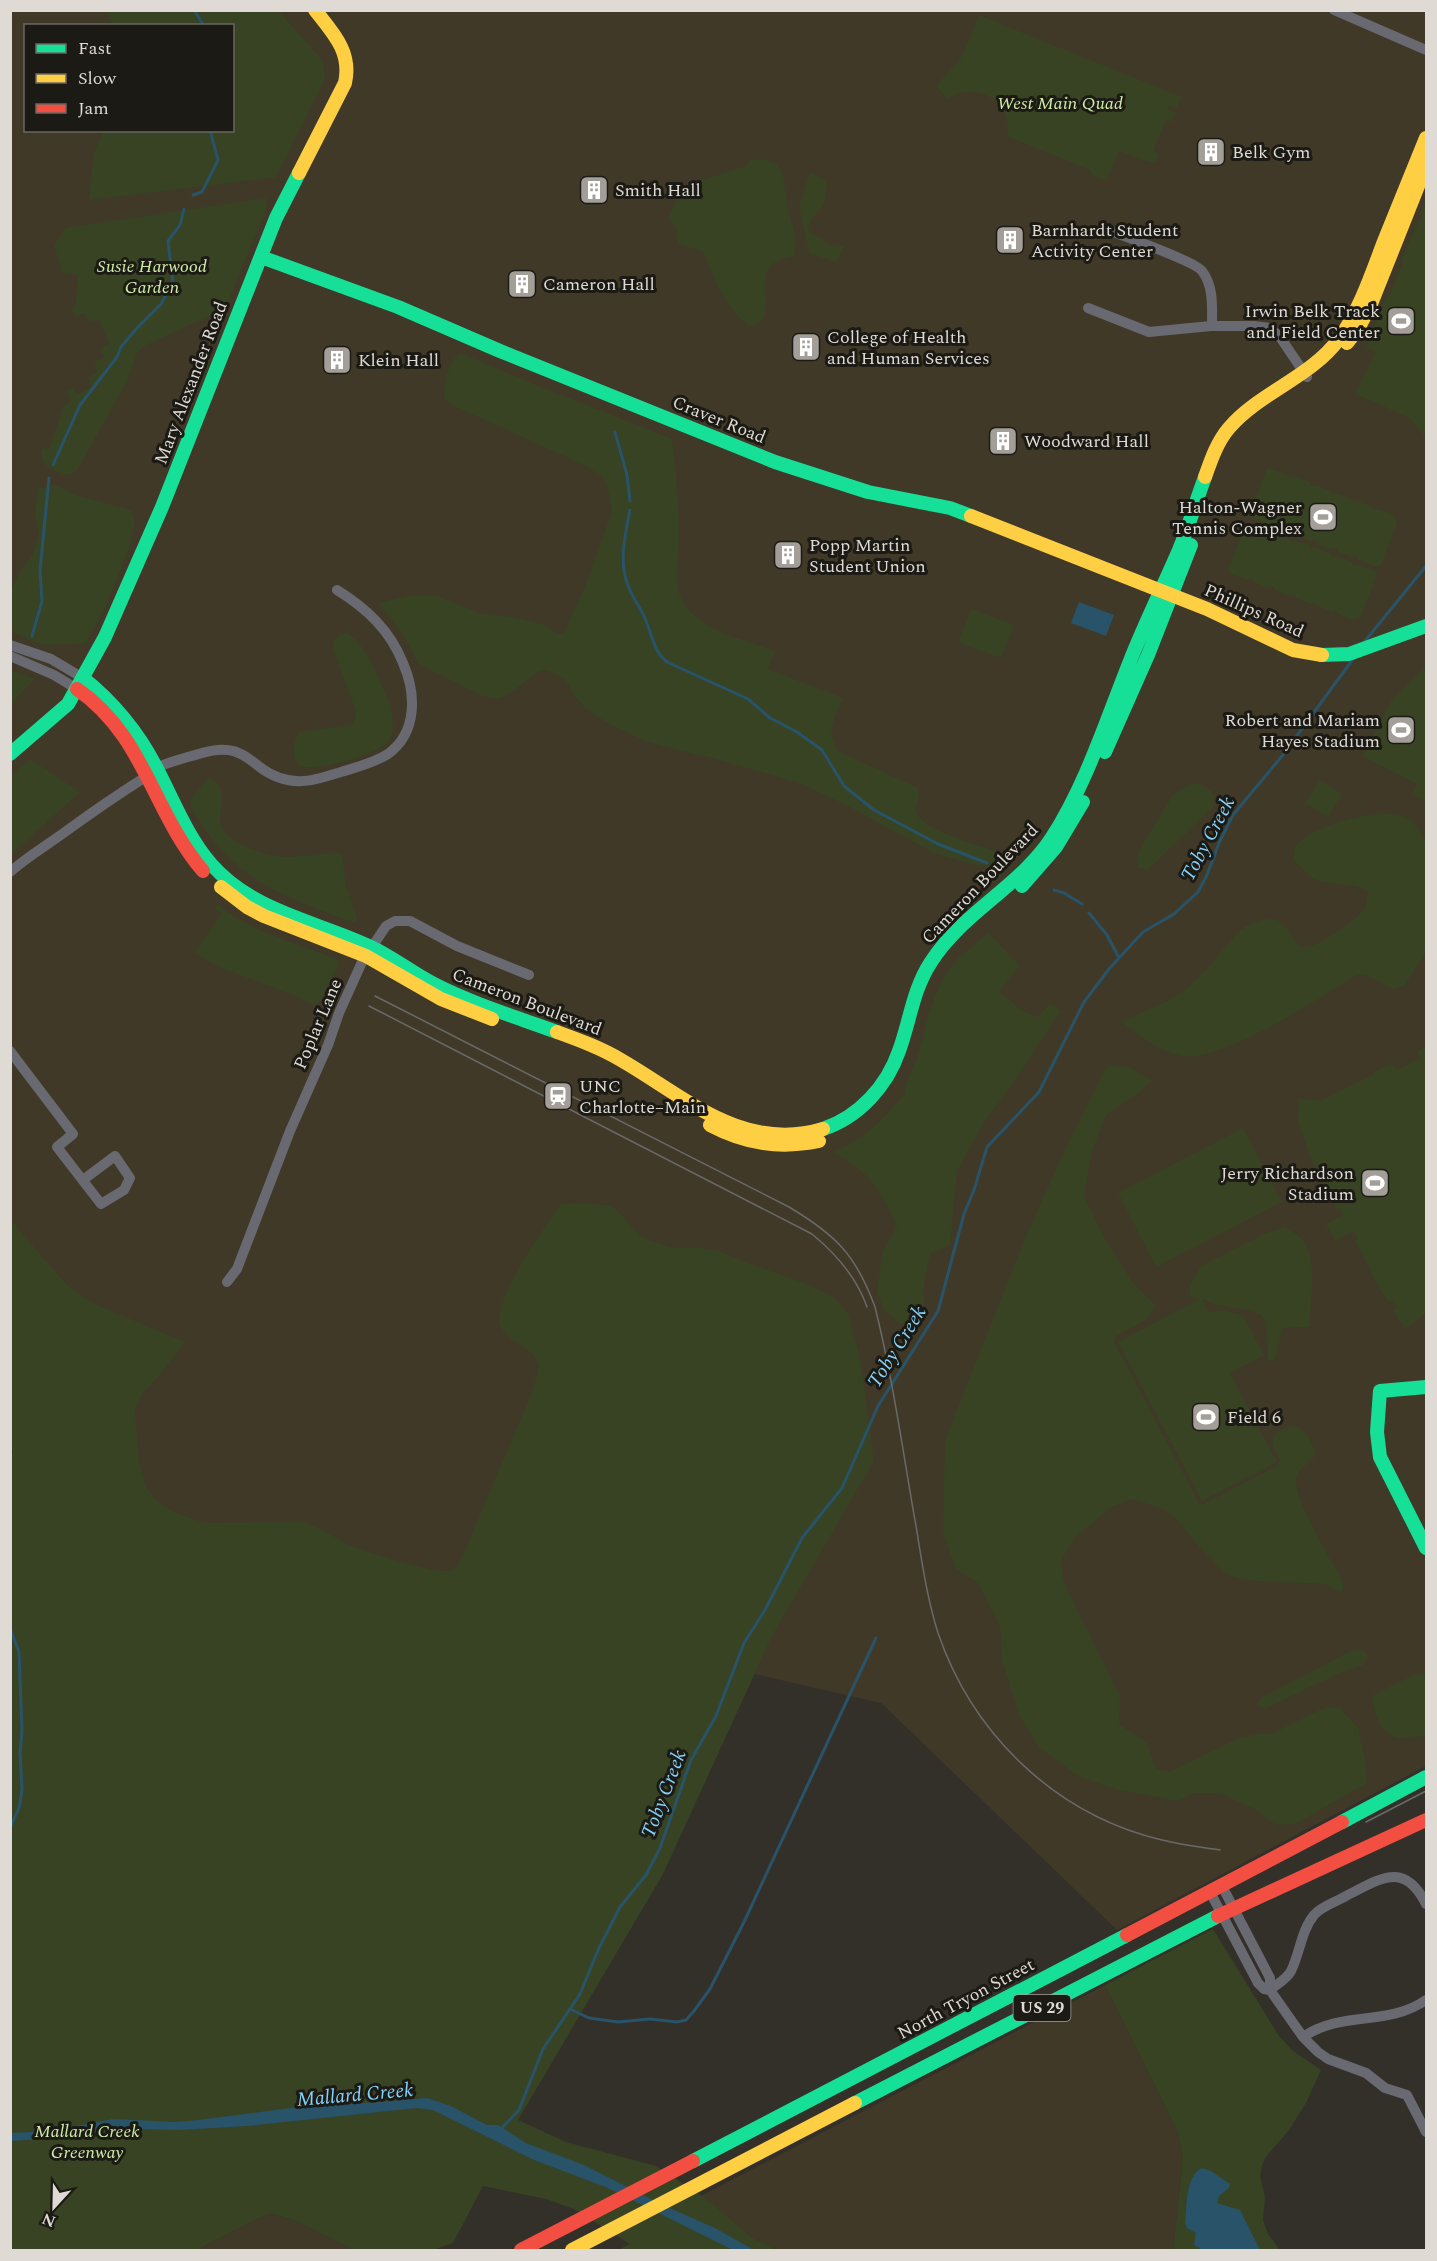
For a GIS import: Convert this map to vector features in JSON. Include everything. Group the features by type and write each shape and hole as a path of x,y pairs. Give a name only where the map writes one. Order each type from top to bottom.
{"street":[{"name":"Mary Alexander Road","path":"10,754 65,706 80,684 105,637 129,586 283,202 342,91 349,70 345,50 315,10"},
{"path":"1334,10 1426,50"},
{"name":"Cameron Boulevard","path":"1305,375 1327,354 1344,333 1426,138"},
{"name":"Cameron Boulevard","path":"10,656 106,697 127,719 152,772 191,839 209,862 230,882 255,900 439,987 615,1063 726,1122 761,1134 785,1136 810,1133 844,1120 864,1106 881,1087 899,1050 918,984 936,955 953,935 1040,854 1063,818 1166,593 1224,435 1243,415 1341,350 1364,318 1426,166"},
{"path":"1111,231 1200,268 1206,277 1211,293 1212,326"},
{"name":"Craver Road","path":"261,257 398,306 481,343 775,462 862,491 950,508 1166,593"},
{"path":"1088,308 1149,332 1212,326 1254,326 1272,329 1280,337 1305,375"},
{"path":"10,872 116,795 165,764 203,752 229,749 246,756 277,777 306,782 373,762 395,747 404,735 412,711 411,690 405,666 382,627 364,609 337,590"},
{"name":"Phillips Road","path":"1166,593 1218,614 1286,648 1320,656 1356,652 1426,626"},
{"name":"Cameron Boulevard","path":"10,645 51,659 80,684"},
{"name":"Poplar Lane","path":"227,1282 237,1269 300,1105 328,1045 339,1014 369,952 390,923 405,920 415,923 457,946 529,975"},
{"path":"10,1050 73,1134 57,1147 101,1204 124,1190 130,1178 115,1156 83,1180"},
{"path":"1426,1387 1380,1391 1377,1432 1383,1463 1426,1548"},
{"name":"North Tryon Street","path":"521,2250 1216,1889 1426,1777"},
{"name":"US 29","path":"572,2250 1228,1911 1426,1820"},
{"path":"1270,1990 1290,1972 1305,1929 1319,1910 1379,1880 1392,1876 1412,1883 1426,1904"},
{"path":"1216,1889 1228,1911 1258,1983 1264,1989 1270,1990 1302,2037 1323,2057 1361,2070 1384,2087 1407,2095 1426,2132"},
{"path":"1302,2037 1329,2023 1387,2017 1411,2009 1426,2000"}],"shaded area":[{"path":"10,11 1426,11 1426,1766 1117,1930 881,1703 333,1577 10,1444"},
{"path":"1105,1985 1178,2133 1181,2144 1183,2157 1173,2250 778,2250 753,2238 701,2196"},
{"path":"271,2214 294,2220 354,2250 197,2250"}],"green space":[{"path":"107,11 279,11 323,61 325,79 276,177 89,200 94,153 103,132 234,132 234,24 112,24"},
{"name":"West Main Quad","path":"979,15 1182,97 1177,108 1169,105 1167,109 1176,113 1172,122 1166,120 1153,151 1159,154 1155,164 1119,151 1107,181 1092,175 1090,170 1007,136 1008,124 1005,113 990,97 970,92 959,93 948,99 936,86 962,56"},
{"path":"750,160 776,163 782,171 795,233 795,251 793,257 779,260 766,274 765,312 761,321 749,326 727,302 703,251 681,245 677,241 676,227 668,219 680,191 690,184 746,166"},
{"path":"810,172 827,181 825,201 811,221 808,230 831,245 844,246 836,262 809,253 799,206"},
{"name":"Irwin Belk Track and Field Center","path":"1426,197 1426,438 1408,417 1355,394 1376,352 1366,347 1422,215 1420,213"},
{"name":"Susie Harwood Garden","path":"266,198 267,207 225,309 146,345 137,353 127,381 78,469 70,475 48,467 42,459 42,448 49,449 64,405 71,401 67,390 73,388 77,394 92,387 88,377 98,373 94,362 104,358 100,349 109,344 99,319 89,322 84,313 75,318 72,311 73,305 76,305 78,275 62,272 54,245 66,228"},
{"path":"460,353 672,439 679,539 677,583 687,607 695,616 712,627 775,651 768,669 843,698 832,725 835,745 840,752 918,788 919,798 915,811 920,818 940,831 999,852 1005,860 1002,865 994,868 975,865 934,853 846,805 799,783 650,743 611,725 584,707 567,682 547,670 539,671 508,695 497,699 480,695 419,664 402,633 379,603 407,596 438,596 478,613 512,617 542,624 559,634 564,633 585,586 612,511 609,492 602,476 586,466 452,405 444,398 446,380 452,361"},
{"name":"Halton-Wagner Tennis Complex","path":"1267,469 1289,475 1290,478 1294,476 1310,482 1311,486 1315,485 1331,491 1332,494 1336,493 1352,499 1353,502 1357,501 1375,510 1394,515 1397,523 1381,565 1376,567 1359,560 1357,556 1353,557 1338,552 1336,548 1331,549 1317,544 1315,539 1311,541 1296,536 1294,531 1289,533 1275,527 1273,523 1269,525 1251,518 1249,515"},
{"path":"55,485 76,495 131,510 135,522 130,545 107,604 86,643 43,645 11,632 11,590 21,570 33,554 39,535 35,516 38,489"},
{"name":"Halton-Wagner Tennis Complex","path":"1249,523 1269,533 1273,531 1288,537 1290,541 1309,545 1311,549 1315,547 1330,553 1332,557 1336,556 1352,562 1353,565 1357,564 1375,571 1377,575 1361,617 1353,620 1338,614 1336,610 1332,612 1317,606 1315,602 1311,604 1296,598 1294,594 1290,596 1275,590 1273,586 1268,588 1254,582 1252,578 1247,580 1230,573 1228,569 1246,524"},
{"path":"971,609 1014,625 1001,658 958,642"},
{"path":"341,633 348,633 354,638 374,666 390,708 393,721 392,734 385,745 362,756 319,767 300,766 295,759 294,749 295,739 299,732 350,725 355,719 356,711 333,649 334,641"},
{"name":"Robert and Mariam Hayes Stadium","path":"1426,666 1426,802 1412,794 1417,784 1362,756 1392,700"},
{"path":"11,671 35,679 10,704"},
{"path":"30,759 80,792 11,855 11,776"},
{"path":"207,779 212,779 221,791 221,826 234,840 244,846 267,854 286,857 342,854 346,886 357,918 356,922 269,888 237,865 207,832 190,804 192,797"},
{"path":"1320,780 1342,794 1328,817 1305,803"},
{"path":"1199,783 1215,796 1213,807 1148,870 1139,868 1137,857 1142,845 1173,795 1188,785"},
{"path":"1380,813 1401,815 1412,821 1426,841 1426,953 1404,986 1392,989 1366,975 1358,974 1272,1026 1223,1049 1201,1055 1183,1056 1167,1051 1122,1023 1186,989 1247,926 1262,920 1273,919 1281,922 1295,941 1307,947 1329,937 1354,919 1365,907 1367,891 1356,886 1312,878 1294,860 1294,849 1303,839 1323,828"},
{"path":"218,904 259,930 337,959 339,964 321,1000 315,1006 296,996 219,967 194,953 221,915 215,907"},
{"path":"989,933 1020,966 999,992 1023,1011 1038,1017 1050,1003 1061,1010 1010,1088 985,1121 957,1171 950,1245 930,1254 923,1289 925,1310 914,1328 901,1324 883,1309 877,1290 883,1251 897,1226 872,1182 833,1152 855,1141 873,1127 905,1093 931,1006 942,982 961,956"},
{"name":"Jerry Richardson Stadium","path":"1426,1046 1426,1313 1406,1329 1393,1311 1397,1307 1392,1301 1389,1302 1380,1290 1355,1240 1358,1239 1354,1231 1335,1241 1326,1224 1343,1215 1340,1208 1337,1209 1311,1159 1298,1121 1299,1098 1320,1101 1392,1063 1397,1070 1420,1058 1417,1051"},
{"path":"1108,1064 1131,1068 1152,1081 1106,1115 1091,1154 1084,1196 1104,1237 1133,1283 1156,1306 1146,1320 1117,1335 1114,1342 1199,1503 1203,1504 1277,1466 1280,1460 1272,1442 1278,1432 1291,1425 1304,1432 1316,1452 1296,1477 1297,1490 1314,1530 1341,1576 1343,1590 1341,1593 1326,1584 1256,1581 1226,1574 1193,1540 1177,1519 1163,1509 1132,1499 1110,1508 1076,1537 1061,1560 1063,1580 1120,1696 1119,1724 1147,1743 1156,1769 1169,1772 1239,1738 1271,1734 1324,1708 1340,1708 1358,1728 1365,1758 1367,1783 1295,1824 1276,1825 1253,1808 1219,1793 1193,1793 1178,1801 1119,1790 1080,1777 1039,1748 1019,1715 1002,1660 1000,1626 978,1583 956,1569 943,1534 945,1440 1025,1238 1062,1156"},
{"path":"1243,1128 1282,1202 1156,1267 1118,1193"},
{"name":"Mallard Creek Greenway","path":"573,1203 607,1205 615,1208 640,1236 651,1241 673,1248 701,1248 719,1251 807,1284 834,1297 848,1313 860,1358 874,1461 772,1636 663,1874 518,2120 566,2142 656,2166 705,2198 753,2238 778,2250 618,2250 630,2244 574,2209 546,2199 483,2186 453,2243 433,2250 354,2250 294,2220 271,2214 197,2250 11,2250 10,1457 13,1453 10,1444 10,1219 65,1283 92,1303 185,1342 142,1394 135,1411 139,1462 146,1487 157,1501 173,1511 204,1523 302,1522 359,1549 416,1566 447,1571 456,1568 461,1560 533,1389 539,1366 532,1354 503,1331 500,1315 503,1300 521,1265 560,1205"},
{"name":"Field 6","path":"1284,1227 1303,1240 1311,1259 1310,1327 1283,1328 1275,1359 1268,1362 1266,1323 1261,1315 1250,1310 1215,1305 1202,1299 1210,1313 1222,1310 1243,1315 1264,1355 1230,1373 1277,1462 1202,1501 1118,1342 1200,1299 1190,1297 1190,1284 1201,1266 1264,1234"},
{"path":"1355,1649 1366,1652 1368,1657 1363,1665 1342,1672 1264,1709 1257,1704 1261,1698"},
{"path":"1418,1673 1426,1674 1426,1735 1407,1738 1392,1735 1382,1727 1372,1699 1375,1694"},
{"path":"1213,1929 1279,2036 1292,2050 1321,2070 1306,2103 1289,2130 1265,2158 1262,2166 1260,2176 1265,2197 1263,2220 1268,2234 1280,2250 1173,2250 1183,2157 1178,2133 1105,1985"}],"water":[{"path":"1079,602 1114,615 1106,636 1071,623"},
{"path":"427,2098 451,2106 487,2125 498,2125 526,2143 584,2165 665,2206 715,2228 754,2250 733,2250 608,2188 534,2160 433,2110 417,2108 248,2126 178,2130 106,2128 58,2138 11,2141 11,2133 49,2131 113,2119 176,2122 329,2103 333,2099 336,2103 350,2104"},
{"path":"1202,2168 1211,2171 1230,2184 1229,2188 1219,2196 1217,2203 1240,2210 1260,2250 1203,2250 1194,2245 1196,2233 1187,2228 1185,2223 1187,2201 1192,2178"}],"waterway":[{"path":"194,10 203,24"},
{"path":"193,195 202,192 218,160 211,132"},
{"path":"53,465 80,405 117,357 121,347 161,304 173,283 168,241 180,225 184,209"},
{"path":"615,432 627,475 630,501"},
{"path":"32,636 42,601 40,570 49,478"},
{"path":"630,510 623,559 626,579 656,648 667,662 748,699 770,718 797,732 822,750 844,786 874,810 938,844 987,863"},
{"name":"Toby Creek","path":"1365,641 1426,566"},
{"name":"Toby Creek","path":"499,2131 519,2110 543,2049 580,1994 599,1948 620,1907 646,1875 660,1848 691,1760 716,1716 744,1643 765,1610 802,1538 842,1488 878,1406 938,1311 964,1214 987,1147 1039,1092 1084,1002 1109,969 1143,932 1174,914 1198,892 1233,815 1282,756 1353,659"},
{"path":"1054,890 1082,904"},
{"path":"1089,913 1107,935 1119,958"},
{"path":"10,1628 19,1652 22,1731 20,1753 22,1789 19,1808 10,1828"},
{"path":"570,2009 589,2018 618,2022 650,2019 677,2022 686,2020 694,2011 710,1989 744,1922 876,1638"}],"tram line":[{"path":"375,996 789,1207 832,1237 860,1273 875,1307 931,1607 938,1633 953,1670 973,1705 996,1737 1023,1765 1054,1790 1087,1811 1123,1828 1162,1840 1220,1850"},
{"path":"369,1006 812,1234 844,1267 863,1296 867,1307"},
{"path":"1366,1822 1426,1791"}],"traffic: fast":[{"path":"10,754 68,704 105,637 162,507 276,218 299,173"},
{"path":"261,257 398,307 500,351 775,462 868,492 950,508 971,516"},
{"path":"823,1129 848,1117 870,1099 879,1088 894,1064 916,994 931,962 958,929 1023,872 1051,839 1085,775 1136,647 1179,550 1205,477"},
{"path":"1105,752 1148,655 1191,545"},
{"path":"1322,655 1349,654 1426,626"},
{"path":"83,678 114,707 140,740 202,853 228,880 246,894 286,914 379,951 426,980 464,998 557,1032"},
{"path":"1022,886 1056,847 1083,802"},
{"path":"1426,1387 1380,1391 1377,1432 1380,1457 1426,1548"},
{"path":"1342,1822 1426,1777"},
{"path":"855,2103 1218,1916"},
{"path":"693,2161 1127,1935"}],"traffic: slow":[{"path":"299,173 345,83 346,62 343,52 315,10"},
{"path":"1205,477 1218,445 1241,415 1300,375 1327,353 1339,339 1364,293 1426,138"},
{"path":"1347,343 1358,329 1371,304 1426,166"},
{"path":"971,516 1207,609 1293,650 1322,655"},
{"path":"221,887 247,907 264,916 366,956 441,999 492,1019"},
{"path":"557,1032 590,1044 692,1104 741,1127 767,1134 794,1134 823,1129"},
{"path":"710,1125 737,1137 763,1143 791,1145 819,1141"},
{"path":"572,2250 855,2103"}],"traffic: jam":[{"path":"77,689 100,708 118,729 133,751 171,824 203,871"},
{"path":"1218,1916 1426,1820"},
{"path":"1127,1935 1342,1822"},
{"path":"521,2250 693,2161"}],"place":[{"name":"Belk Gym","path":"1211,152"},
{"name":"Smith Hall","path":"594,190"},
{"name":"Barnhardt Student Activity Center","path":"1010,240"},
{"name":"Cameron Hall","path":"522,284"},
{"name":"Irwin Belk Track and Field Center","path":"1401,321"},
{"name":"College of Health and Human Services","path":"806,347"},
{"name":"Klein Hall","path":"337,360"},
{"name":"Woodward Hall","path":"1003,441"},
{"name":"Halton-Wagner Tennis Complex","path":"1323,517"},
{"name":"Popp Martin Student Union","path":"788,555"},
{"name":"Robert and Mariam Hayes Stadium","path":"1401,730"},
{"name":"UNC Charlotte–Main","path":"558,1096"},
{"name":"Jerry Richardson Stadium","path":"1375,1183"},
{"name":"Field 6","path":"1206,1417"}],"water label":[{"name":"Mallard Creek","path":"355,2095"}]}
